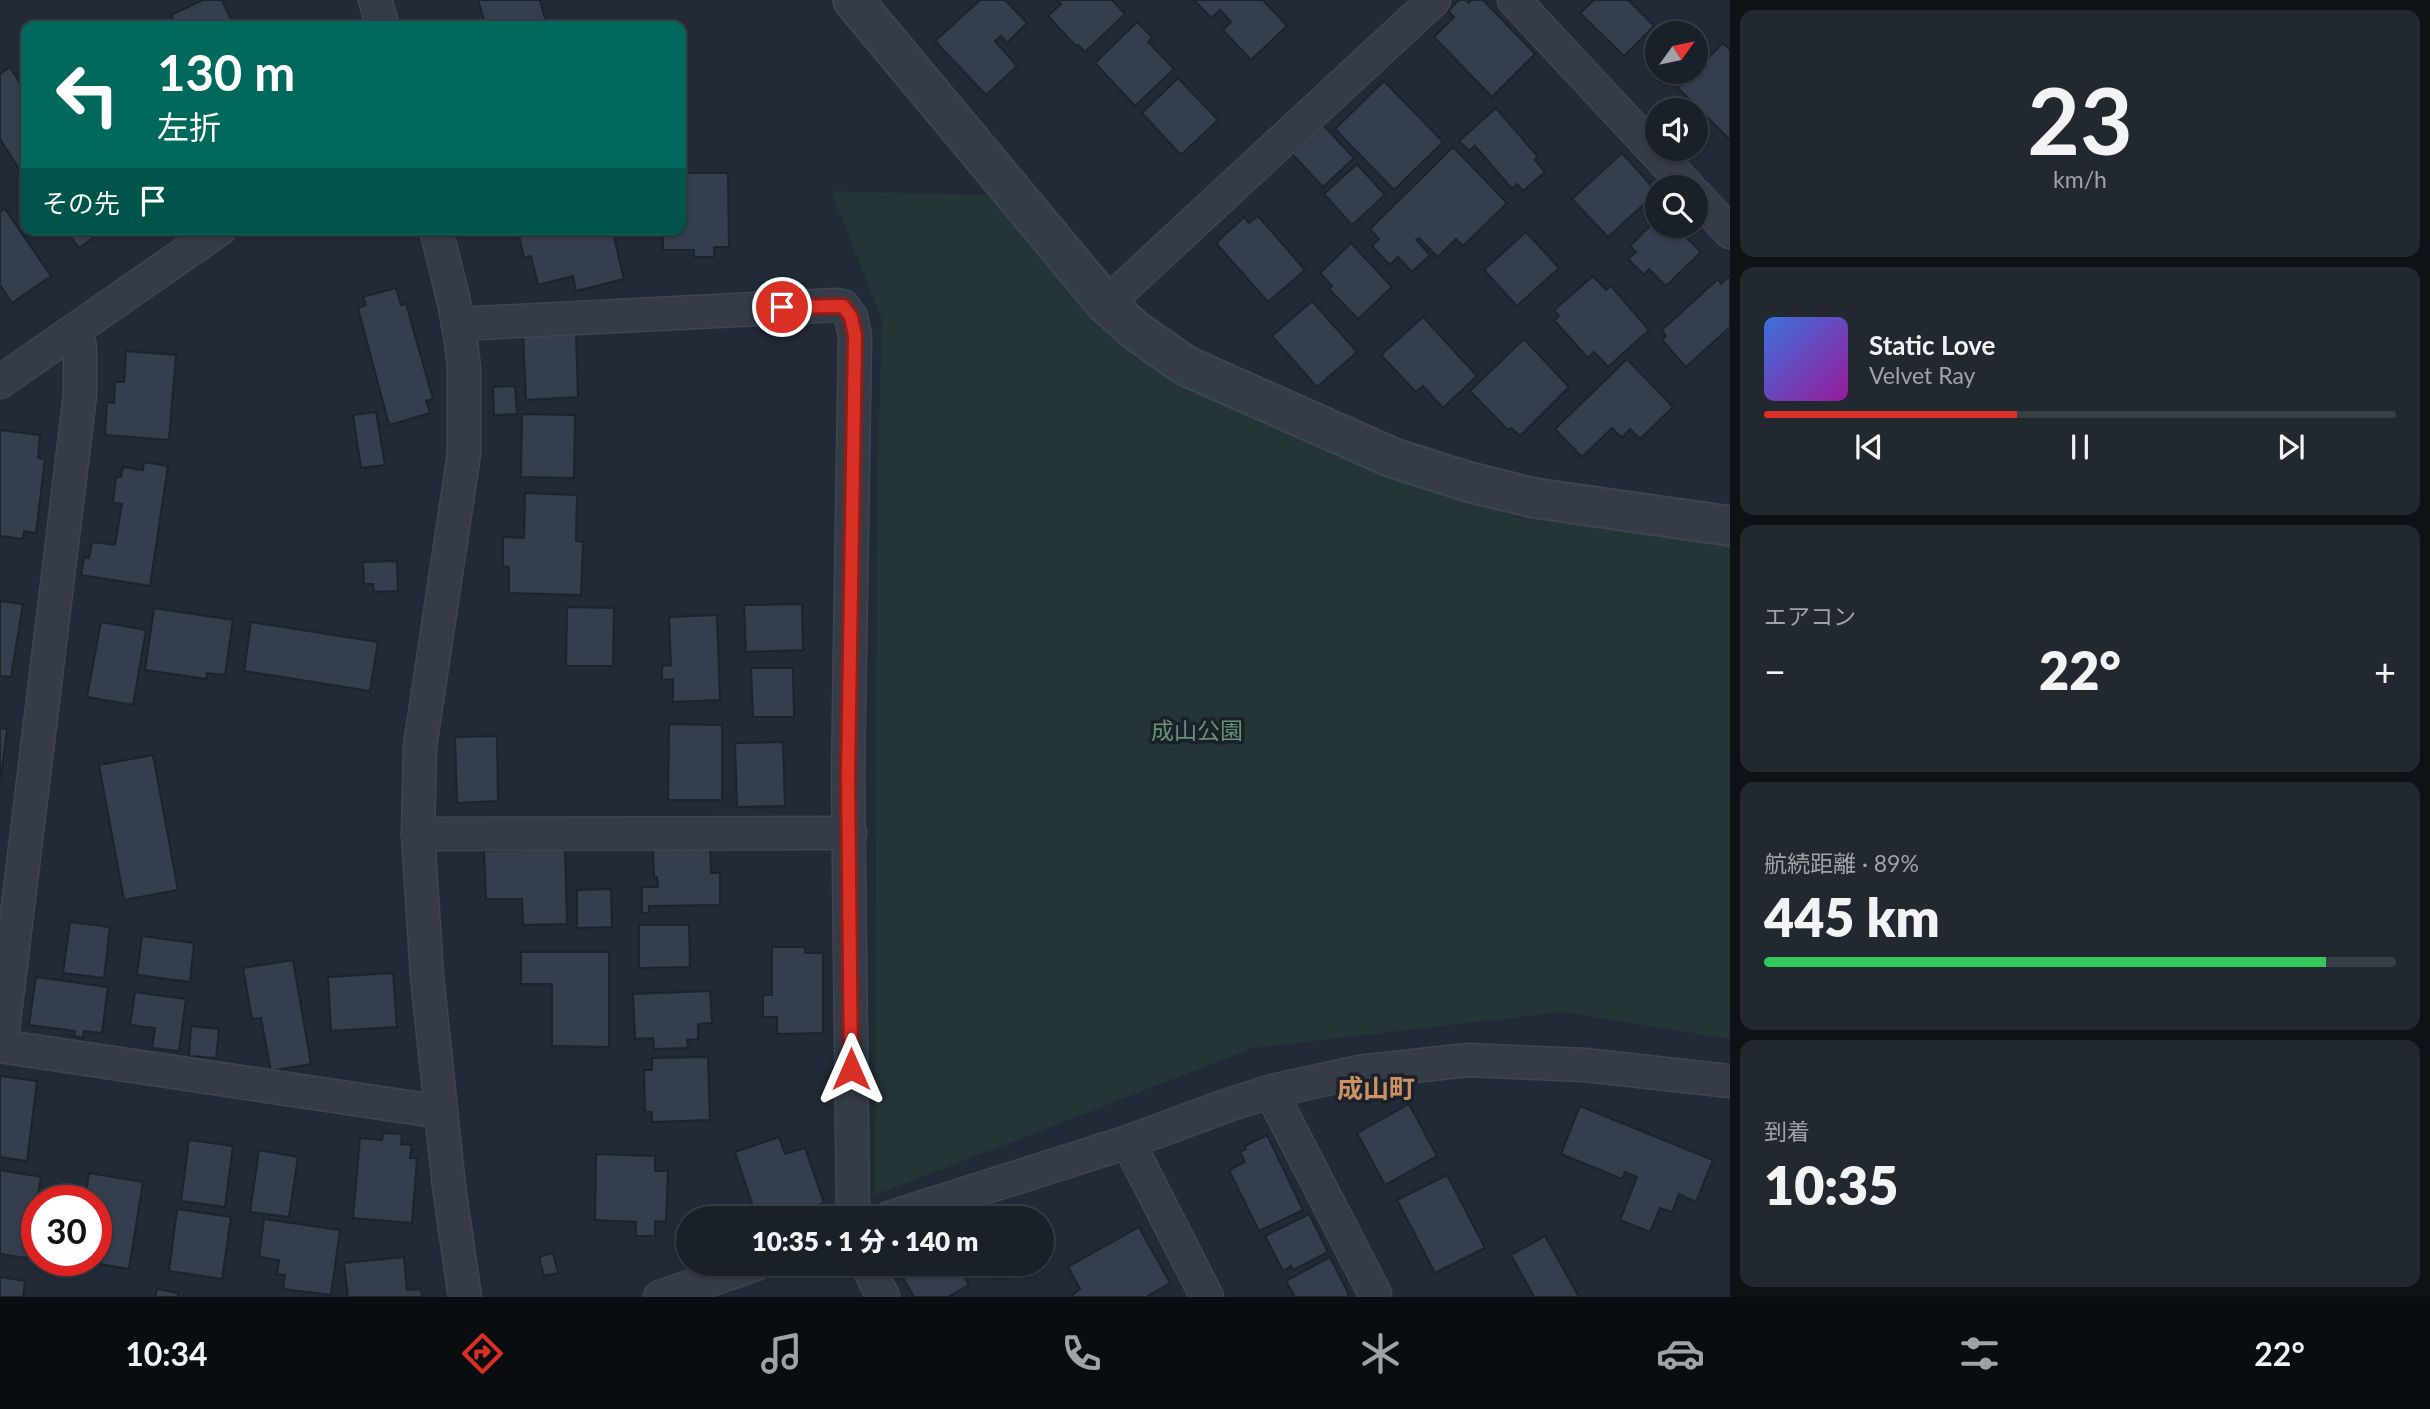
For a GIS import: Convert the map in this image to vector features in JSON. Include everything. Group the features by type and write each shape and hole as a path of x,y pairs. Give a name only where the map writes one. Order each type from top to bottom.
{"street":[{"path":"375,0 381,21"},
{"path":"853,0 1106,304 1136,331 1186,366 1393,458 1469,482 1534,498 1730,526"},
{"path":"1106,304 1434,0"},
{"path":"1514,0 1677,175"},
{"path":"1708,208 1730,232"},
{"path":"0,382 211,235"},
{"path":"437,235 458,324 464,368 464,454 420,746 418,834 427,976 441,1112 449,1187 466,1297"},
{"path":"458,324 836,305 843,306 847,311 855,336 848,776 853,1206"},
{"path":"76,330 80,348 79,395 0,1046 441,1112"},
{"path":"418,834 850,833"},
{"path":"927,1206 1128,1142 1271,1091 1359,1072 1468,1060 1586,1065 1730,1081"},
{"path":"1271,1091 1375,1294"},
{"path":"1128,1142 1207,1297"},
{"path":"660,1297 721,1276"},
{"path":"873,1276 883,1297"}],"green space":[{"name":"成山公園","path":"831,191 988,195 1134,357 1517,518 1730,543 1730,1039 1562,1012 1253,1048 875,1195 877,485 882,320"}],"building":[{"path":"203,0 222,0 232,21 174,21 171,15"},
{"path":"478,0 540,0 546,21 484,21"},
{"path":"980,0 1005,0 1027,23 1007,43 1001,36 995,41 1017,66 986,95 935,41"},
{"path":"1057,0 1112,0 1125,14 1085,52 1048,16 1061,4"},
{"path":"1194,0 1263,0 1287,26 1251,60 1223,30 1231,22 1220,10 1211,18"},
{"path":"1459,0 1469,3 1471,0 1483,0 1535,54 1492,97 1434,37 1454,17 1448,11"},
{"path":"1594,0 1628,0 1649,21 1645,21 1645,35 1624,56 1580,13"},
{"path":"1137,22 1152,37 1148,42 1174,69 1135,106 1095,63"},
{"path":"1723,43 1730,50 1730,140 1708,118 1708,98 1688,98 1678,88 1682,84 1708,84 1708,58"},
{"path":"10,67 21,85 21,172 0,139 0,74"},
{"path":"1178,78 1218,120 1181,155 1142,113"},
{"path":"1384,81 1443,142 1394,190 1335,129"},
{"path":"1496,108 1538,157 1535,160 1545,172 1523,191 1517,184 1512,189 1475,146 1469,151 1459,141"},
{"path":"1323,125 1354,158 1323,187 1292,154"},
{"path":"1453,147 1507,203 1463,246 1456,239 1438,257 1419,238 1416,240 1430,255 1412,272 1398,257 1390,265 1372,246 1379,239 1370,229"},
{"path":"1622,153 1645,179 1645,203 1608,237 1572,199"},
{"path":"1357,164 1385,195 1352,225 1324,194"},
{"path":"686,173 728,173 729,247 714,247 714,257 694,257 694,250 663,250 663,235 686,235"},
{"path":"5,209 51,276 12,303 0,285 0,212"},
{"path":"1258,216 1305,270 1268,302 1216,243 1244,217 1249,223"},
{"path":"1645,231 1645,238 1687,238 1701,252 1666,286 1649,269 1644,275 1628,259 1636,252 1630,246"},
{"path":"1526,232 1559,268 1517,306 1484,270"},
{"path":"69,235 97,235 79,248"},
{"path":"519,235 613,235 624,279 576,291 573,276 538,285 531,256 524,258"},
{"path":"1351,243 1392,287 1358,319 1329,289 1332,286 1320,273"},
{"path":"1730,275 1730,327 1686,367 1662,340 1666,336 1662,330 1718,279 1721,284"},
{"path":"1593,276 1606,290 1611,286 1649,330 1608,367 1594,352 1588,358 1554,320 1559,316 1554,310"},
{"path":"396,288 401,305 406,304 433,399 426,401 430,413 389,425 358,308 366,305 363,297"},
{"path":"1312,301 1357,352 1317,387 1272,336"},
{"path":"1423,317 1477,376 1443,408 1423,386 1416,392 1381,355"},
{"path":"576,331 578,397 526,400 523,334"},
{"path":"1524,339 1569,387 1520,436 1511,428 1508,430 1470,391"},
{"path":"126,351 176,355 169,440 105,435 107,402 114,403 115,382 124,382"},
{"path":"1627,359 1673,407 1640,439 1630,429 1622,438 1612,428 1582,457 1555,429"},
{"path":"515,386 517,414 494,415 493,387"},
{"path":"376,412 385,465 361,468 353,415"},
{"path":"522,414 575,415 574,478 521,477"},
{"path":"0,430 40,435 38,458 45,459 36,533 24,531 23,539 0,536"},
{"path":"144,462 168,466 150,586 81,575 84,557 89,558 92,542 115,545 122,504 113,503 116,477 121,477 123,467 143,470"},
{"path":"525,493 577,495 576,541 583,542 581,595 509,593 509,567 503,566 503,537 524,538"},
{"path":"397,561 398,591 374,592 373,584 364,584 363,562"},
{"path":"0,601 23,604 11,677 0,676"},
{"path":"802,604 803,650 746,652 744,605"},
{"path":"567,607 614,608 613,666 566,666"},
{"path":"154,608 233,620 225,675 207,673 206,679 145,670"},
{"path":"717,615 720,700 673,702 673,679 662,680 662,666 671,665 669,617"},
{"path":"101,622 146,630 133,705 87,697"},
{"path":"251,622 378,642 370,691 244,671"},
{"path":"751,668 793,668 794,717 753,717"},
{"path":"669,724 722,725 722,800 668,800"},
{"path":"0,728 7,729 1,777 0,776"},
{"path":"497,736 498,801 457,803 455,737"},
{"path":"783,742 785,806 737,807 735,743"},
{"path":"153,755 178,890 124,900 99,765"},
{"path":"653,848 710,848 711,873 720,873 720,905 649,906 649,913 642,913 642,887 658,887 657,877 654,877"},
{"path":"565,849 567,924 523,925 522,899 486,899 484,851"},
{"path":"611,889 612,927 577,928 577,890"},
{"path":"70,922 110,927 104,978 63,973"},
{"path":"639,925 689,925 690,967 639,968"},
{"path":"142,936 194,943 190,982 137,975"},
{"path":"772,947 805,947 805,953 823,953 823,1033 777,1034 777,1017 763,1017 763,995 772,995"},
{"path":"521,952 609,952 609,1047 552,1046 552,984 521,984"},
{"path":"293,960 311,1064 271,1071 261,1018 252,1019 243,968"},
{"path":"393,973 397,1027 331,1031 328,977"},
{"path":"36,977 108,987 102,1033 84,1031 83,1038 74,1036 75,1031 29,1025"},
{"path":"710,991 712,1023 698,1024 698,1039 687,1040 688,1048 654,1049 653,1038 635,1039 633,994"},
{"path":"135,992 186,999 179,1051 152,1048 155,1028 130,1025"},
{"path":"191,1026 219,1029 216,1058 189,1056"},
{"path":"708,1057 710,1120 652,1122 652,1112 645,1112 644,1070 652,1070 652,1058"},
{"path":"0,1076 37,1081 27,1161 0,1157"},
{"path":"1409,1104 1437,1156 1385,1185 1357,1133"},
{"path":"1580,1106 1713,1160 1696,1202 1679,1194 1672,1212 1660,1208 1650,1232 1620,1220 1637,1177 1625,1172 1622,1179 1561,1154"},
{"path":"383,1133 402,1134 401,1144 412,1145 410,1158 417,1158 412,1223 353,1218 360,1138 382,1140"},
{"path":"1267,1135 1303,1210 1259,1231 1229,1170 1245,1162 1240,1152 1246,1149 1245,1146"},
{"path":"779,1137 785,1154 805,1148 824,1203 815,1206 753,1206 735,1152"},
{"path":"189,1140 233,1146 225,1207 181,1201"},
{"path":"259,1150 298,1157 289,1217 250,1212"},
{"path":"596,1154 655,1156 655,1171 668,1171 666,1222 655,1221 655,1236 636,1236 636,1222 595,1220"},
{"path":"0,1170 41,1177 40,1185 21,1185 21,1257 0,1254"},
{"path":"89,1173 143,1182 129,1269 112,1266 112,1185 87,1185"},
{"path":"1447,1175 1485,1248 1435,1273 1397,1200"},
{"path":"177,1209 231,1217 222,1279 169,1271"},
{"path":"1309,1214 1328,1252 1293,1270 1291,1266 1283,1271 1265,1236"},
{"path":"264,1219 340,1230 331,1295 283,1289 285,1275 277,1274 279,1260 259,1257"},
{"path":"1139,1227 1170,1283 1146,1297 1070,1297 1080,1289 1068,1267"},
{"path":"1545,1236 1579,1297 1534,1297 1511,1255"},
{"path":"553,1253 558,1273 544,1276 539,1257"},
{"path":"404,1257 407,1290 421,1289 422,1297 348,1297 344,1263"},
{"path":"1330,1257 1349,1295 1295,1297 1286,1281"},
{"path":"902,1276 964,1276 969,1285 948,1297 914,1297"},
{"path":"0,1277 25,1281 23,1297 0,1297"},
{"path":"157,1289 178,1293 178,1297 155,1297"}],"district":[{"name":"成山町","path":"1376,1089"}],"route":[{"path":"782,307 843,306 851,317 855,336 848,776 851,1069"}]}
